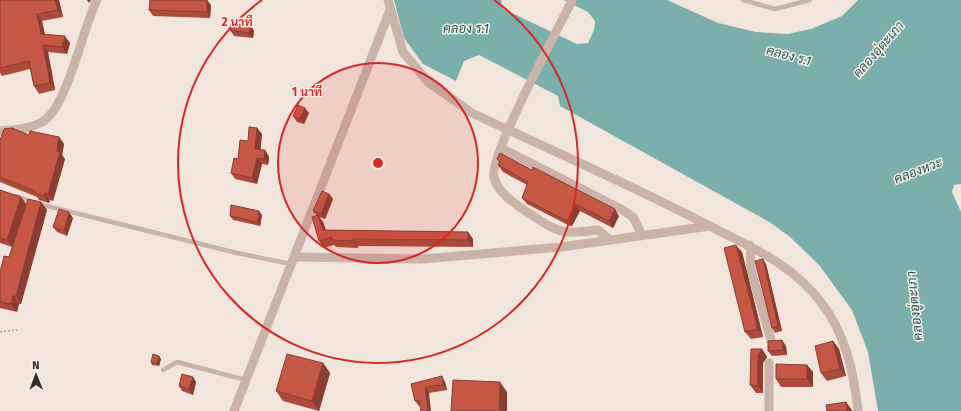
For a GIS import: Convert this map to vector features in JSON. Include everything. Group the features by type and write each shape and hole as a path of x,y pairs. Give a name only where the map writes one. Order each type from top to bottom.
{"street":[{"path":"0,131 20,129 43,121 61,99 97,0"},
{"path":"388,0 403,52 428,82 472,113 678,209 750,246 783,265 819,300 831,316 847,353 856,391 858,411"},
{"path":"572,1 508,130 493,176 496,185 516,205 559,230 568,232 598,230 609,239"},
{"path":"234,411 293,261 338,138 390,10"},
{"path":"501,148 621,209 633,217 642,236"},
{"path":"293,261 422,259 561,247 609,239 642,236 710,226"},
{"path":"750,246 751,270 771,340"},
{"path":"769,363 769,411"}],"lane":[{"path":"743,0 775,9 810,0"},
{"path":"12,195 31,202 237,253 293,261"},
{"path":"29,209 31,202"},
{"path":"163,370 177,362 246,380"}],"path":[{"path":"0,332 17,330"}],"water":[{"path":"394,0 501,0 503,9 577,44 588,43 594,30 595,21 588,12 564,0 667,0 718,23 756,32 788,34 811,29 842,16 858,0 961,0 961,184 954,185 952,192 961,212 961,411 878,411 868,352 852,310 819,265 790,237 771,223 560,106 558,96 479,55 464,61 456,81 423,64 404,38"}],"building":[{"path":"0,0 55,0 58,10 37,14 41,34 65,36 62,47 43,45 50,83 34,86 29,61 0,68"},
{"path":"150,0 207,0 207,12 149,10"},
{"path":"231,23 251,26 249,33 230,30"},
{"path":"298,105 305,108 300,119 293,116"},
{"path":"249,127 257,128 255,149 265,150 264,159 257,158 252,178 231,173 234,158 238,159 240,140 248,141"},
{"path":"12,128 29,135 30,131 59,137 57,151 60,152 48,194 45,193 44,196 35,193 35,191 0,177 0,140 4,129"},
{"path":"500,153 532,170 533,167 615,209 609,221 575,204 568,220 565,220 522,198 528,182 498,165 500,162 497,159"},
{"path":"0,190 21,197 7,240 0,238"},
{"path":"322,191 329,194 321,214 313,211"},
{"path":"28,199 41,202 16,296 13,296 11,304 0,302 0,272 4,256 9,257"},
{"path":"231,205 259,211 257,222 230,216"},
{"path":"59,209 69,212 64,230 53,227"},
{"path":"318,215 323,230 468,232 468,240 353,239 353,241 331,240 332,237 319,241 312,217"},
{"path":"736,245 758,329 745,332 724,248"},
{"path":"763,259 778,326 772,328 755,261"},
{"path":"782,340 783,350 768,351 768,341"},
{"path":"833,341 840,369 821,373 815,346"},
{"path":"751,349 762,349 758,355 758,386 750,385"},
{"path":"153,354 159,356 157,364 151,362"},
{"path":"287,354 323,363 312,401 276,391"},
{"path":"776,364 807,365 807,379 776,379"},
{"path":"182,374 193,377 189,389 179,386"},
{"path":"442,376 443,385 425,387 428,411 421,411 419,400 415,401 411,384"},
{"path":"453,380 500,382 499,411 451,411"},
{"path":"846,402 847,411 827,411 826,405"}],"water label":[{"name":"คลอง ร.1","path":"466,28"},
{"name":"คลองอุ่ตะเภา","path":"878,49"},
{"name":"คลอง ร.1","path":"789,55"},
{"name":"คลองหวะ","path":"918,170"},
{"name":"คลองอู่ตะเภา","path":"914,306"}]}
